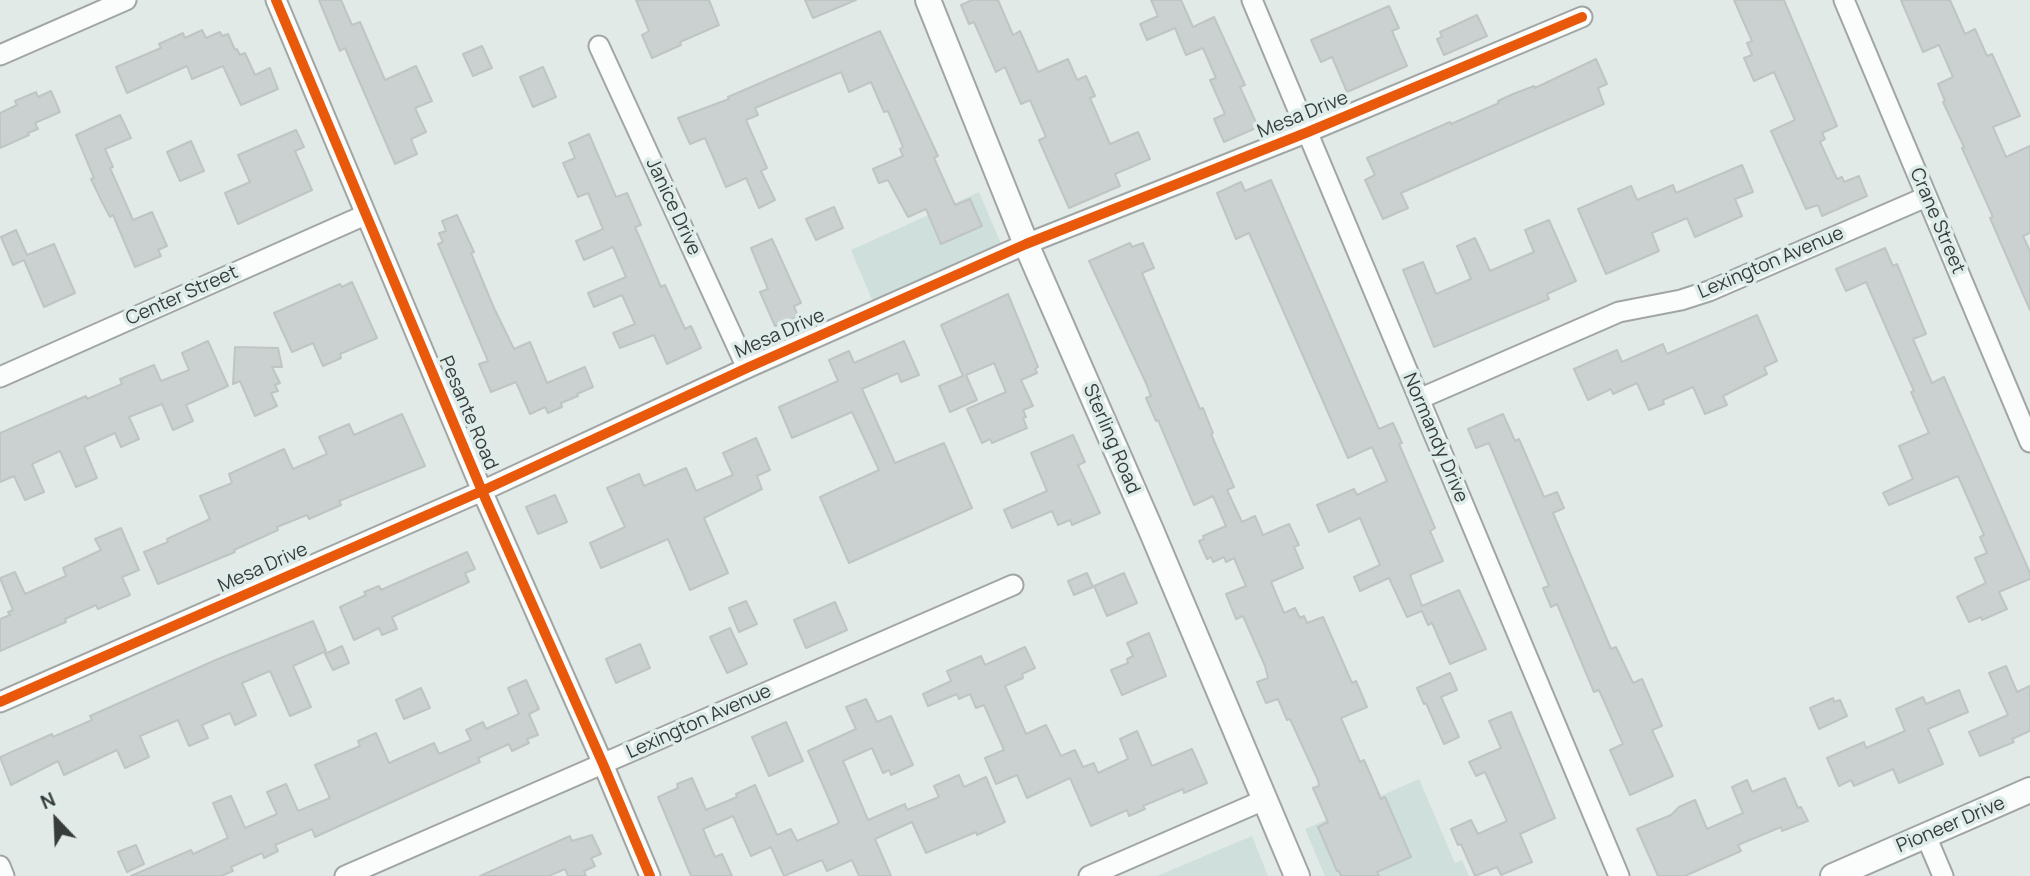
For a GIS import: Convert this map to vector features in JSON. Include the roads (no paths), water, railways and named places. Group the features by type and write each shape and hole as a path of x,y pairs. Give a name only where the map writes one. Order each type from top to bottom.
{"street":[{"path":"0,55 126,0"},
{"name":"Pesante Road","path":"276,0 482,491 650,876"},
{"name":"Sterling Road","path":"928,0 1026,244 1151,530 1297,876"},
{"name":"Normandy Drive","path":"1252,0 1619,876"},
{"name":"Crane Street","path":"1844,0 2030,442"},
{"name":"Mesa Drive","path":"0,702 482,491 747,368 1026,244 1308,132 1582,17"},
{"name":"Janice Drive","path":"599,46 747,368"},
{"name":"Lexington Avenue","path":"1419,399 1619,312 1681,300 1709,291 1926,197"},
{"name":"Center Street","path":"0,377 365,215"},
{"name":"Lexington Avenue","path":"345,876 1013,585"},
{"name":"Pioneer Drive","path":"1833,876 2030,790"},
{"path":"1089,876 1264,800"},
{"path":"1926,836 1943,876"},
{"path":"0,866 4,876"}]}
